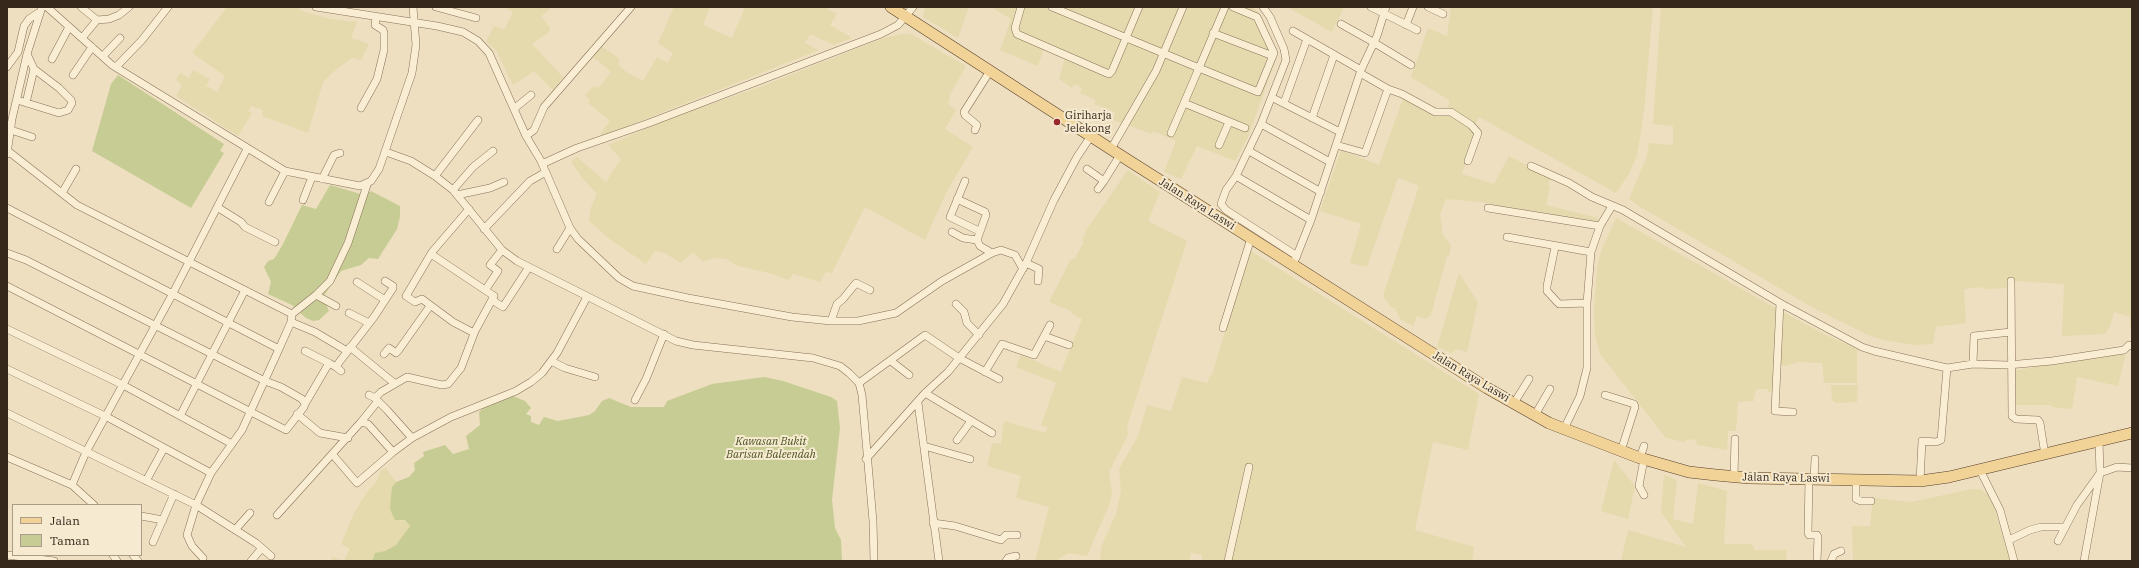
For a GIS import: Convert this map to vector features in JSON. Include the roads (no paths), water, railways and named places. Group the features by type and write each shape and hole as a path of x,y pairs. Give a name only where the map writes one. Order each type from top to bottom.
{"main road":[{"name":"Jalan Raya Laswi","path":"891,7 1251,238 1295,260 1410,340 1535,415 1564,429 1621,451 1689,472 1734,477 1920,481 1980,470 2046,455 2132,432"}],"street":[{"path":"47,7 116,67 173,101 247,150 285,171 322,180 360,186 367,185"},
{"path":"81,7 97,20 109,19 119,15 129,7"},
{"path":"116,67 142,40 168,7"},
{"path":"316,7 376,17 415,28 463,32 478,41 489,53 515,108 526,136 546,172 570,228 578,239 618,278 633,286 765,313 831,321 872,319 896,313 942,281 992,253 1001,250 1015,255 1024,266 1039,269 1038,281"},
{"path":"203,558 192,546 187,535 196,505 211,473 242,430 291,322 292,314 316,295 330,281 348,243 367,185 379,169 386,152 412,73 415,59 413,7"},
{"path":"436,7 476,18"},
{"path":"526,136 534,130 544,107 631,7"},
{"path":"542,164 578,148 649,123 893,29 913,7"},
{"path":"1021,7 1015,28 1017,34 1105,74 1109,74 1112,71 1139,7"},
{"path":"1052,7 1162,54 1258,92 1274,53 1256,17 1233,7"},
{"path":"1098,189 1104,181 1126,125 1156,71 1183,7"},
{"path":"1171,133 1225,7"},
{"path":"1263,7 1270,17 1286,54 1286,60 1273,98 1249,151 1236,176 1222,197 1221,204 1223,208 1285,254"},
{"path":"1371,7 1384,15 1417,30"},
{"path":"1295,260 1311,220 1361,72 1386,7"},
{"path":"1406,25 1413,7"},
{"path":"1428,7 1443,14"},
{"path":"40,10 27,54 11,130 8,153 77,205 292,314"},
{"path":"7,67 18,52 24,26 29,19 40,10"},
{"path":"361,108 377,79 384,50 384,31 375,26 376,17"},
{"path":"82,38 97,20"},
{"path":"1340,24 1411,65"},
{"path":"52,59 69,27"},
{"path":"1293,31 1388,89 1402,94 1434,112 1451,112 1471,125 1478,133 1468,161"},
{"path":"1213,33 1273,56"},
{"path":"103,56 120,38"},
{"path":"1284,103 1307,39"},
{"path":"73,75 92,47"},
{"path":"17,100 64,113 72,104 59,88 34,69 27,54"},
{"path":"1312,118 1334,55"},
{"path":"26,103 34,69"},
{"path":"975,130 977,124 965,115 964,112 990,71"},
{"path":"1336,145 1365,153 1388,89"},
{"path":"515,108 531,95"},
{"path":"1273,98 1340,132"},
{"path":"1184,103 1245,128"},
{"path":"435,176 478,120"},
{"path":"1219,145 1229,122"},
{"path":"1261,124 1330,162"},
{"path":"11,130 32,137"},
{"path":"866,459 958,358 1003,304 1024,266 1054,200 1077,157 1091,136"},
{"path":"72,485 86,452 107,417 247,150"},
{"path":"457,195 474,167 493,151"},
{"path":"1249,151 1320,192"},
{"path":"386,152 411,161 435,176 457,195 470,209 484,229 502,250 528,267 676,341 693,345 813,358 840,366 860,383 873,521 874,561"},
{"path":"322,180 334,154 340,153"},
{"path":"1531,166 1569,183 1592,197 1623,210 1780,303 1862,346 1890,356 1946,368 1973,364 2011,365 2052,361 2124,350 2129,346 2132,346"},
{"path":"62,193 76,169"},
{"path":"1086,169 1104,181"},
{"path":"269,202 285,171"},
{"path":"484,229 530,181 546,172"},
{"path":"1236,176 1311,220"},
{"path":"303,200 312,177"},
{"path":"965,181 950,218 979,231"},
{"path":"457,195 490,188 504,182"},
{"path":"957,199 985,212 986,215 977,240 980,246 992,253"},
{"path":"1564,429 1580,396 1585,381 1589,358 1587,303 1591,252 1600,226 1612,206"},
{"path":"217,207 241,222 245,227 275,242"},
{"path":"7,208 172,295 279,349"},
{"path":"1488,208 1600,226"},
{"path":"470,209 455,224 431,254 406,296 415,302 421,298 453,322 474,333"},
{"path":"557,249 570,228"},
{"path":"952,232 963,238 977,240"},
{"path":"1507,237 1555,247 1591,252"},
{"path":"1223,328 1251,238"},
{"path":"1555,247 1547,286 1548,291 1559,304 1587,303"},
{"path":"486,290 498,271 490,265 502,250"},
{"path":"7,253 26,260 156,325 212,355 265,381 281,387 302,399 305,404"},
{"path":"277,515 348,438 361,422 374,398 394,383 407,377 442,385 448,384 461,368 474,333 494,294 467,279 431,254"},
{"path":"492,300 503,307 528,267"},
{"path":"305,351 339,369 348,349 386,300 394,286 385,281"},
{"path":"2011,281 2012,416 2016,419 2038,420 2040,423 2046,455"},
{"path":"357,282 386,300"},
{"path":"831,321 836,304 843,299 856,283 870,290"},
{"path":"7,286 286,430 305,404 329,363"},
{"path":"180,416 245,290"},
{"path":"316,295 336,306"},
{"path":"333,455 357,483 412,438 450,417 516,391 531,382 551,361 588,297"},
{"path":"1780,303 1775,411 1793,412"},
{"path":"956,304 964,312 967,323 979,334"},
{"path":"384,354 389,348 396,353 398,351 430,306"},
{"path":"349,313 369,323"},
{"path":"291,322 315,332 348,349 394,383"},
{"path":"985,372 1001,345 1005,344 1033,356 1050,325"},
{"path":"7,329 123,385 232,444"},
{"path":"1973,364 1974,336 2011,332"},
{"path":"635,400 646,379 664,334"},
{"path":"860,383 925,335 958,358 999,379"},
{"path":"1044,336 1069,345"},
{"path":"551,361 565,368 595,376"},
{"path":"891,361 909,375"},
{"path":"1920,481 1922,441 1936,442 1941,440 1946,368"},
{"path":"7,369 107,417 211,473"},
{"path":"1514,403 1529,379"},
{"path":"1535,415 1550,389"},
{"path":"925,393 992,434"},
{"path":"1605,395 1634,404 1635,406 1621,451"},
{"path":"374,398 412,438"},
{"path":"918,403 939,561"},
{"path":"7,413 196,505 262,548 271,556"},
{"path":"298,414 323,434 348,438"},
{"path":"957,440 971,421"},
{"path":"361,422 368,424 393,452"},
{"path":"1734,477 1735,439"},
{"path":"2084,561 2100,473 2099,441"},
{"path":"924,446 970,459"},
{"path":"1644,446 1639,486 1644,495"},
{"path":"146,481 164,448"},
{"path":"7,457 72,485 93,504"},
{"path":"1815,459 1811,479 1808,533 1809,535 1817,535 1818,537 1817,561"},
{"path":"1228,561 1249,467"},
{"path":"2058,541 2064,527 2086,491 2100,473 2117,467 2132,468"},
{"path":"1980,470 2000,510 2014,561"},
{"path":"1856,480 1856,499 1861,501 1871,501"},
{"path":"153,542 174,494"},
{"path":"235,530 250,513"},
{"path":"142,516 163,520"},
{"path":"933,523 955,526 1001,540 1006,535 1017,535"},
{"path":"2009,540 2030,530 2041,527 2064,527"},
{"path":"251,561 262,548"},
{"path":"1831,561 1834,554 1841,551"},
{"path":"15,556 54,561"},
{"path":"1006,561 1008,558 1016,556"}],"place":[{"name":"Giriharja Jelekong","path":"1057,122"}],"park label":[{"name":"Kawasan Bukit Barisan Baleendah","path":"771,448"}]}
